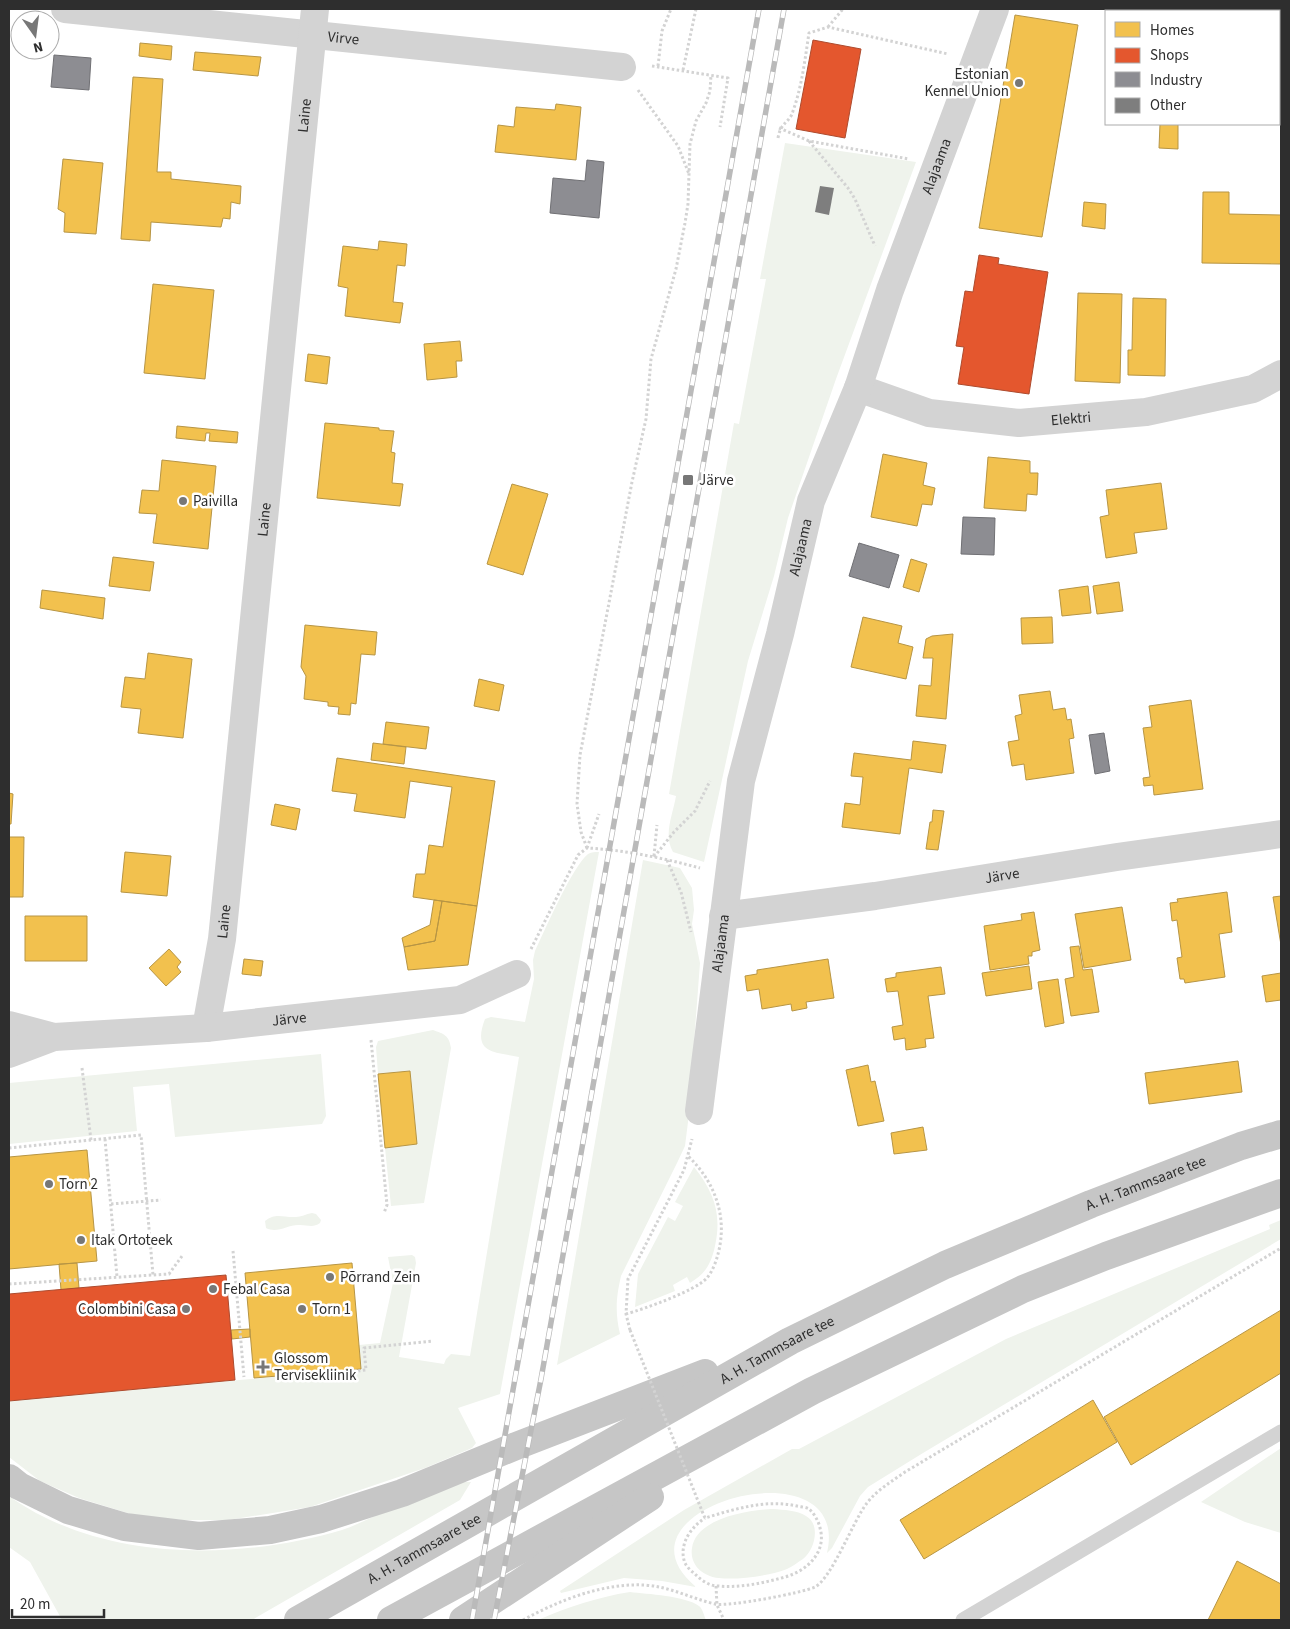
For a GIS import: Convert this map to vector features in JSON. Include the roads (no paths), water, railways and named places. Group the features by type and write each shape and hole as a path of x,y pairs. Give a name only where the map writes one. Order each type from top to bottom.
{"main road":[{"name":"A. H. Tammsaare tee","path":"298,1620 790,1341 945,1265 1091,1204 1241,1146 1281,1134"},
{"path":"391,1620 812,1391 1023,1289 1106,1256 1281,1193"},
{"path":"9,1478 20,1486 68,1510 125,1526 199,1536 270,1530 321,1519 402,1493 516,1446 790,1341"},
{"path":"463,1620 812,1391"}],"street":[{"name":"Virve","path":"65,9 314,21 622,67"},
{"name":"Alajaama","path":"699,1111 740,781 780,634 811,501 858,388 890,290 995,9"},
{"name":"Laine","path":"206,1028 222,939 314,21"},
{"name":"Elektri","path":"858,388 929,413 1019,423 1146,412 1253,389 1281,374"},
{"name":"Järve","path":"723,916 875,896 1117,857 1281,834"},
{"name":"Järve","path":"9,1054 54,1037 206,1028 460,1000 517,974"},
{"name":"Järve","path":"9,1025 54,1037"}],"lane":[{"path":"963,1620 1281,1432"}],"railway":[{"path":"472,1620 759,9"},
{"path":"494,1620 541,1379 784,9"}],"place":[{"name":"Estonian Kennel Union","path":"1019,83"},
{"name":"Järve","path":"688,480"},
{"name":"Paivilla","path":"183,501"},
{"name":"Torn 2","path":"49,1184"},
{"name":"Itak Ortoteek","path":"81,1240"},
{"name":"Põrrand Zein","path":"330,1277"},
{"name":"Febal Casa","path":"213,1289"},
{"name":"Colombini Casa","path":"186,1309"},
{"name":"Torn 1","path":"302,1309"},
{"name":"Glossom Tervisekliinik","path":"263,1367"}]}
